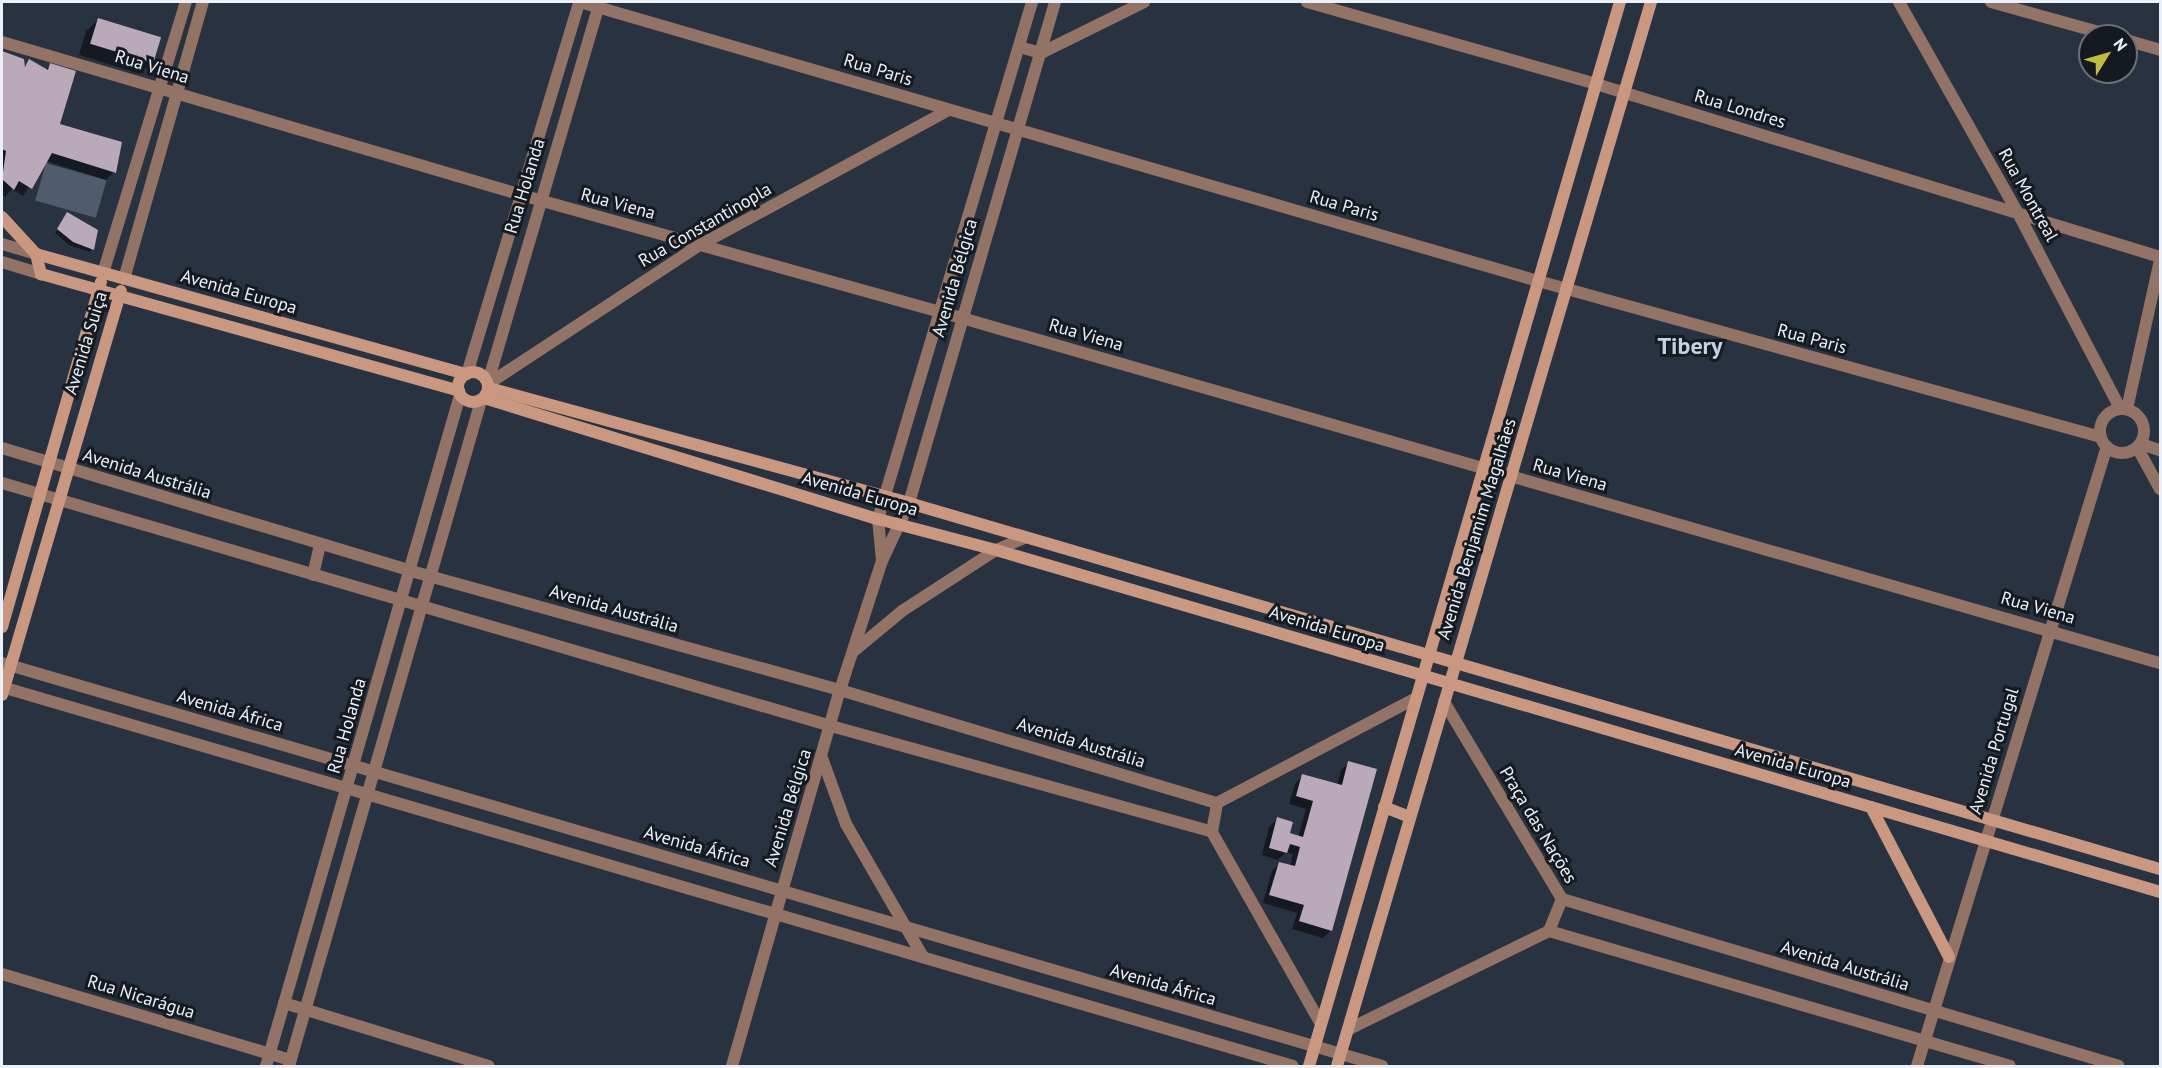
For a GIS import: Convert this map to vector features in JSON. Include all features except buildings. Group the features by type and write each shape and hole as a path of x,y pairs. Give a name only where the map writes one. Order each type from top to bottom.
{"main road":[{"name":"Avenida Benjamim Magalhães","path":"1309,1066 1428,657 1486,469 1538,281 1620,2"},
{"name":"Avenida Benjamim Magalhães","path":"1339,1060 1454,664 1513,478 1565,289 1651,2"},
{"path":"2,217 36,254 41,274"},
{"name":"Avenida Europa","path":"36,254 467,374"},
{"name":"Avenida Suiça","path":"2,627 51,464 103,273"},
{"name":"Avenida Europa","path":"41,274 459,393"},
{"name":"Avenida Suiça","path":"2,690 5,664 60,501 67,469 124,279"},
{"path":"479,373 486,391 467,401 459,393 459,383 467,374 479,373"},
{"name":"Avenida Europa","path":"486,391 885,496 1428,657 2160,869"},
{"name":"Avenida Europa","path":"486,391 878,519 996,550 2160,892"},
{"path":"1384,807 1410,817"},
{"path":"1871,807 1949,957"}],"street":[{"name":"Avenida Suiça","path":"103,273 186,2"},
{"name":"Avenida Suiça","path":"124,279 203,2"},
{"name":"Rua Paris","path":"579,2 600,4 995,125 2104,442"},
{"name":"Rua Holanda","path":"467,374 579,2"},
{"name":"Avenida Bélgica","path":"882,561 878,519 942,313 1032,2"},
{"name":"Avenida Bélgica","path":"732,1066 840,690 882,561 902,525 909,503 1015,129 1041,53 1055,2"},
{"path":"1019,47 1041,53 1144,2"},
{"name":"Rua Londres","path":"1307,2 1596,84 2160,258"},
{"name":"Rua Montreal","path":"1899,2 2018,213 2124,409"},
{"path":"1991,2 2078,26"},
{"name":"Rua Holanda","path":"290,1063 429,576 486,391 539,200 600,4"},
{"name":"Rua Viena","path":"2,42 520,195 962,318 1513,478 2049,629 2160,663"},
{"path":"2138,44 2160,50"},
{"name":"Rua Constantinopla","path":"486,391 700,245 949,110"},
{"name":"Avenida Europa","path":"2,244 36,254"},
{"path":"2124,409 2160,258"},
{"name":"Avenida Europa","path":"2,262 41,274"},
{"name":"Rua Holanda","path":"268,1060 403,600 459,393"},
{"path":"2124,409 2105,417 2104,442 2119,452 2139,445 2160,450"},
{"path":"2124,409 2143,424 2139,445 2160,489"},
{"name":"Avenida Portugal","path":"1917,1066 1993,819 2104,442"},
{"name":"Avenida Austrália","path":"2,448 411,571 840,690 1217,803"},
{"path":"2,483 831,726 1212,832"},
{"path":"853,652 902,611 996,550 1024,538"},
{"path":"313,575 320,544"},
{"name":"Avenida África","path":"5,664 1315,1048 1339,1060 1382,1066"},
{"path":"2,690 114,719 348,787 1293,1066"},
{"path":"114,719 119,697"},
{"path":"1321,1024 1212,832 1217,803 1416,698"},
{"name":"Praça das Nações","path":"1444,702 1562,899 1549,931"},
{"path":"822,758 846,824 923,957"},
{"name":"Avenida Austrália","path":"1562,899 2119,1066"},
{"path":"1349,1029 1549,931 2010,1066"},
{"path":"1048,994 1055,972"},
{"name":"Rua Nicarágua","path":"2,974 268,1060 290,1063"},
{"path":"284,1003 489,1066"}],"shaded area":[{"path":"46,163 107,180 96,218 35,200"}],"district":[{"name":"Tibery","path":"1690,346"}]}
